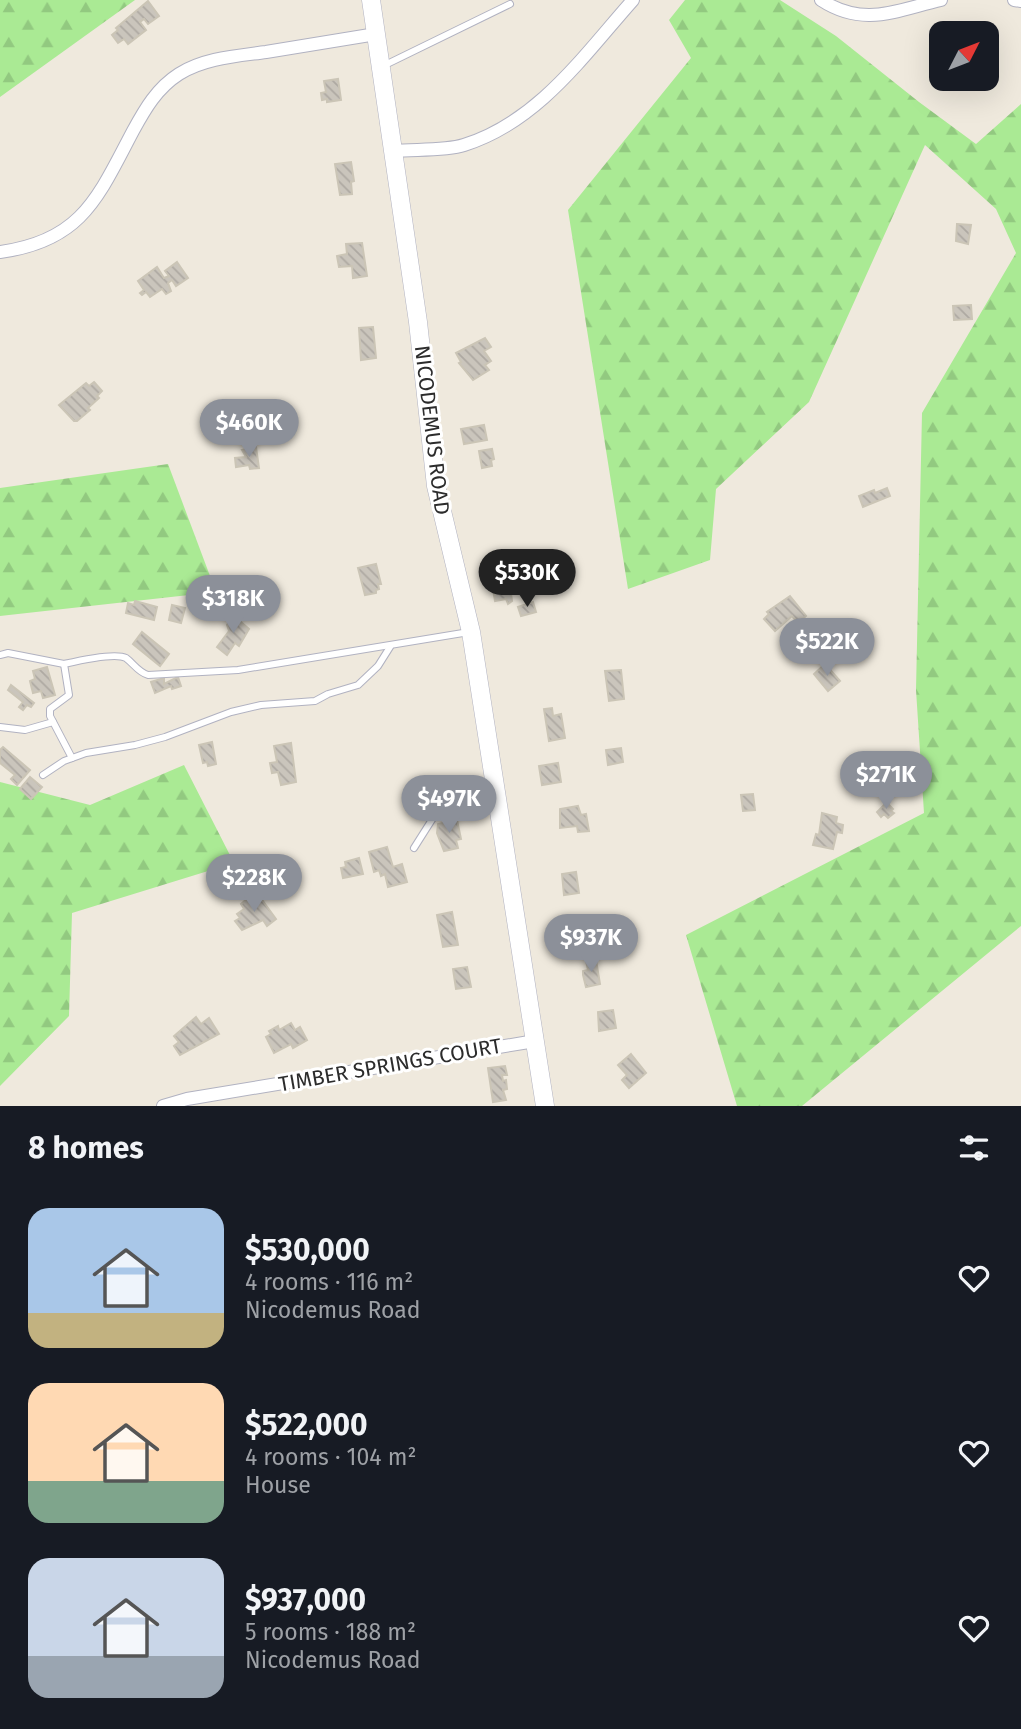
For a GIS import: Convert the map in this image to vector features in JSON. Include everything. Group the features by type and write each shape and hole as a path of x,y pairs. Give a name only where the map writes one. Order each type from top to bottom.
{"street":[{"name":"NICODEMUS ROAD","path":"371,0 418,322 436,486 471,632 545,1106"},
{"path":"394,151 462,146 504,128 528,112 555,88 633,0"},
{"path":"821,0 850,13 874,16 941,0"},
{"path":"1014,0 1021,1"},
{"path":"0,252 39,244 84,214 100,192 154,95 180,73 211,60 376,34"},
{"name":"TIMBER SPRINGS COURT","path":"163,1106 187,1099 536,1041"}],"lane":[{"path":"381,68 510,4"},
{"path":"0,655 8,653 64,664 124,657 148,675 238,670 471,632"},
{"path":"43,775 86,753 135,746 231,712 261,705 315,701 358,685 378,666 390,646"},
{"path":"64,664 69,695 50,709 53,722 72,758"},
{"path":"0,727 25,730 53,722"},
{"path":"414,848 440,807 447,803 496,796"}],"green space":[{"path":"0,0 135,0 0,97"},
{"path":"685,0 780,0 836,36 976,144 1021,104 1021,926 802,1106 737,1106 686,935 924,813 916,690 922,413 1016,253 996,209 925,145 809,402 716,489 710,560 628,589 568,210 691,58 669,20"},
{"path":"168,464 216,592 0,616 0,488"},
{"path":"184,765 234,863 72,913 69,1016 0,1086 0,782 90,805"}],"building":[{"path":"148,1 159,16 148,24 144,19 140,22 146,30 128,44 124,39 118,43 112,35 118,30 116,28"},
{"path":"338,79 341,100 322,100 321,93 326,92 324,81"},
{"path":"351,162 354,181 351,182 352,194 340,195 335,164"},
{"path":"957,224 971,225 968,244 956,241"},
{"path":"362,243 367,276 353,278 352,266 339,267 337,256 347,254 346,244"},
{"path":"177,262 188,278 176,286 172,280 168,283 171,291 166,294 162,289 150,297 146,292 142,295 140,293 144,290 138,281 157,267 164,278 169,276 165,271"},
{"path":"971,305 972,319 954,320 953,306"},
{"path":"373,327 376,358 361,360 359,328"},
{"path":"485,338 491,347 484,351 491,361 485,365 489,370 473,380 459,363 461,362 456,353"},
{"path":"94,382 102,391 97,396 99,398 88,408 90,410 74,421 59,405 86,383 89,386"},
{"path":"484,425 487,440 464,444 461,429"},
{"path":"256,447 259,468 250,469 249,465 236,467 235,458 246,457 242,450"},
{"path":"492,449 492,466 482,468 479,451"},
{"path":"887,488 890,496 863,507 859,496"},
{"path":"376,564 381,584 378,584 376,593 365,595 358,568"},
{"path":"510,586 512,601 508,604 506,599 495,601 493,589"},
{"path":"790,596 806,616 798,623 792,616 775,631 764,619 769,614 767,612"},
{"path":"135,601 157,607 154,620 126,613 128,603 134,605"},
{"path":"533,602 536,612 521,616 518,607"},
{"path":"172,605 185,608 181,623 169,620"},
{"path":"234,616 249,629 239,646 235,643 227,655 217,647 229,631 227,625"},
{"path":"142,632 169,654 160,666 133,644"},
{"path":"831,645 839,655 829,663 822,653"},
{"path":"825,664 840,681 828,691 814,674"},
{"path":"47,667 55,695 43,698 41,691 33,693 30,681 35,679 33,671"},
{"path":"621,670 624,699 609,701 605,671"},
{"path":"178,677 181,686 172,689 171,686 155,693 151,682 164,678 164,684"},
{"path":"11,685 34,703 31,707 27,705 23,710 19,707 23,702 8,690"},
{"path":"552,708 553,716 561,714 565,738 549,741 544,709"},
{"path":"212,742 216,764 208,766 207,762 203,763 199,745"},
{"path":"291,743 296,782 281,785 278,772 272,773 270,763 277,762 274,746"},
{"path":"3,747 30,770 17,785 11,779 15,775 0,763 0,750"},
{"path":"621,748 623,762 608,765 606,750"},
{"path":"558,763 561,782 542,785 539,766"},
{"path":"30,777 42,787 31,799 20,789"},
{"path":"753,794 755,810 743,811 741,795"},
{"path":"885,804 893,809 891,811 894,813 888,818 884,814 881,817 877,812"},
{"path":"578,806 581,815 586,814 589,831 578,832 577,826 560,828 560,809"},
{"path":"822,813 837,817 836,823 843,825 842,833 837,832 833,849 813,845 816,834 819,835"},
{"path":"457,820 461,839 456,840 458,848 444,851 437,833 438,824"},
{"path":"387,847 393,867 402,864 407,882 388,887 385,874 381,876 379,870 374,872 369,852"},
{"path":"359,858 363,874 343,878 341,868 346,867 345,862"},
{"path":"576,872 579,893 564,895 562,874"},
{"path":"260,897 276,919 267,926 263,920 242,930 235,921 240,918 237,914 244,909 241,904 247,899 251,904"},
{"path":"452,912 458,945 443,947 437,915"},
{"path":"593,915 595,934 574,935 573,916"},
{"path":"596,960 600,984 586,987 583,971 588,970 586,961"},
{"path":"467,967 471,987 456,989 453,969"},
{"path":"613,1010 616,1028 599,1031 598,1012"},
{"path":"196,1017 201,1024 209,1018 219,1034 180,1055 174,1046 179,1042 174,1036"},
{"path":"291,1023 295,1030 300,1027 307,1040 293,1048 291,1044 274,1053 266,1037 271,1034 269,1031 278,1026 279,1030"},
{"path":"631,1054 646,1073 629,1088 622,1080 627,1075 618,1065"},
{"path":"505,1066 507,1075 502,1075 503,1081 506,1080 507,1089 503,1090 506,1100 493,1102 488,1068"}]}
